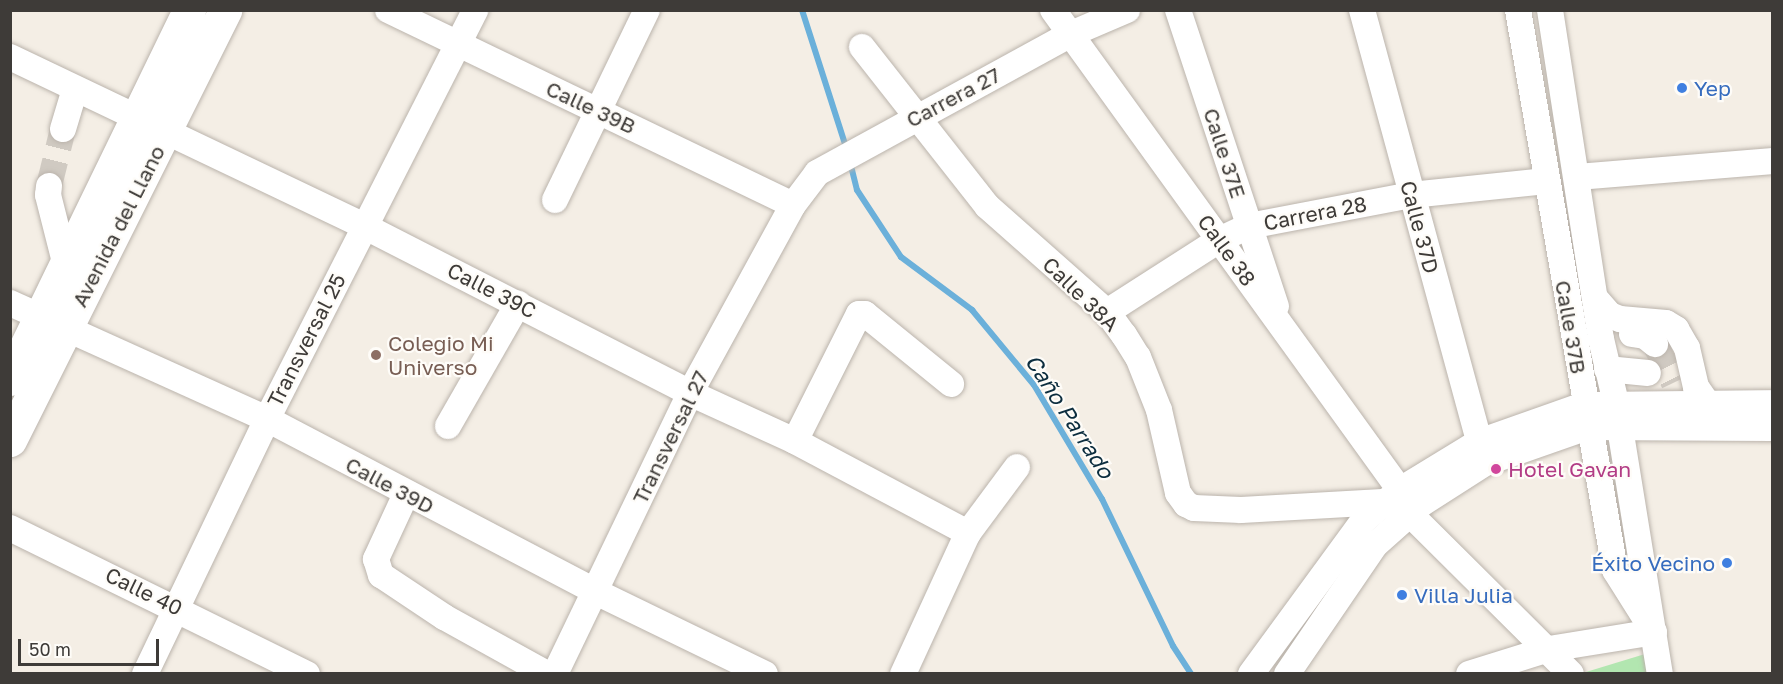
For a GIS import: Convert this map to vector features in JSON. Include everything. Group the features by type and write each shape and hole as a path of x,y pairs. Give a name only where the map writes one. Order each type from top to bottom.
{"main road":[{"name":"Avenida del Llano","path":"10,440 53,324 151,127 189,10"},
{"name":"Avenida del Llano","path":"10,379 53,324 65,262 225,10"}],"street":[{"name":"Calle 39B","path":"388,10 794,205"},
{"name":"Transversal 25","path":"145,674 267,419 475,10"},
{"path":"555,200 647,10"},
{"name":"Calle 38","path":"1053,10 1284,329 1397,502 1549,649 1571,674"},
{"name":"Carrera 27","path":"794,205 817,173 885,133 1071,34 1127,10"},
{"name":"Calle 37E","path":"1178,10 1284,329"},
{"name":"Calle 37D","path":"1362,10 1479,442"},
{"name":"Calle 37B","path":"1518,10 1586,416 1616,570 1654,632"},
{"name":"Calle 37B","path":"1550,10 1578,177 1595,298 1625,336 1607,369 1618,414 1660,674"},
{"name":"Calle 38A","path":"862,47 919,115 987,206 1107,312 1138,357 1167,437 1178,493 1186,504 1194,508 1241,510 1397,502"},
{"name":"Calle 39C","path":"10,57 151,127 364,226 690,393 795,441 968,533"},
{"path":"63,129 75,89"},
{"path":"1578,177 1773,161"},
{"name":"Carrera 28","path":"1107,312 1219,240 1250,226 1411,195 1546,181"},
{"path":"49,186 48,195 65,262"},
{"name":"Transversal 27","path":"555,674 690,393 794,205"},
{"path":"1595,298 1610,315 1620,319 1666,323 1676,329 1684,342 1696,387 1708,404"},
{"name":"Calle 39D","path":"10,303 267,419 594,591 765,674"},
{"path":"448,426 518,303"},
{"path":"795,441 857,315 865,314 951,384"},
{"path":"1607,369 1648,373"},
{"path":"1618,414 1678,393 1708,404 1773,403"},
{"path":"1251,674 1323,570 1397,502 1479,442 1586,416 1618,414 1773,428"},
{"path":"1287,674 1362,561 1397,502 1586,416"},
{"path":"903,674 968,533 1017,467"},
{"path":"406,494 376,559 381,575 444,617 547,674"},
{"name":"Calle 40","path":"10,528 178,607 299,672"},
{"path":"1469,674 1549,649 1654,632"}],"green space":[{"path":"1645,654 1649,673 1586,672"}],"waterway":[{"name":"Caño Parrado","path":"802,10 847,150"},
{"name":"Caño Parrado","path":"850,162 857,190 901,257 972,310 1034,385 1102,499 1173,646 1191,674"}],"tunnel":[{"path":"49,186 63,129"},
{"path":"1655,344 1674,383"}],"place":[{"name":"Yep","path":"1682,88"},
{"name":"Colegio Mi Universo","path":"376,355"},
{"name":"Hotel Gavan","path":"1496,469"},
{"name":"Éxito Vecino","path":"1727,563"},
{"name":"Villa Julia","path":"1402,595"}]}
